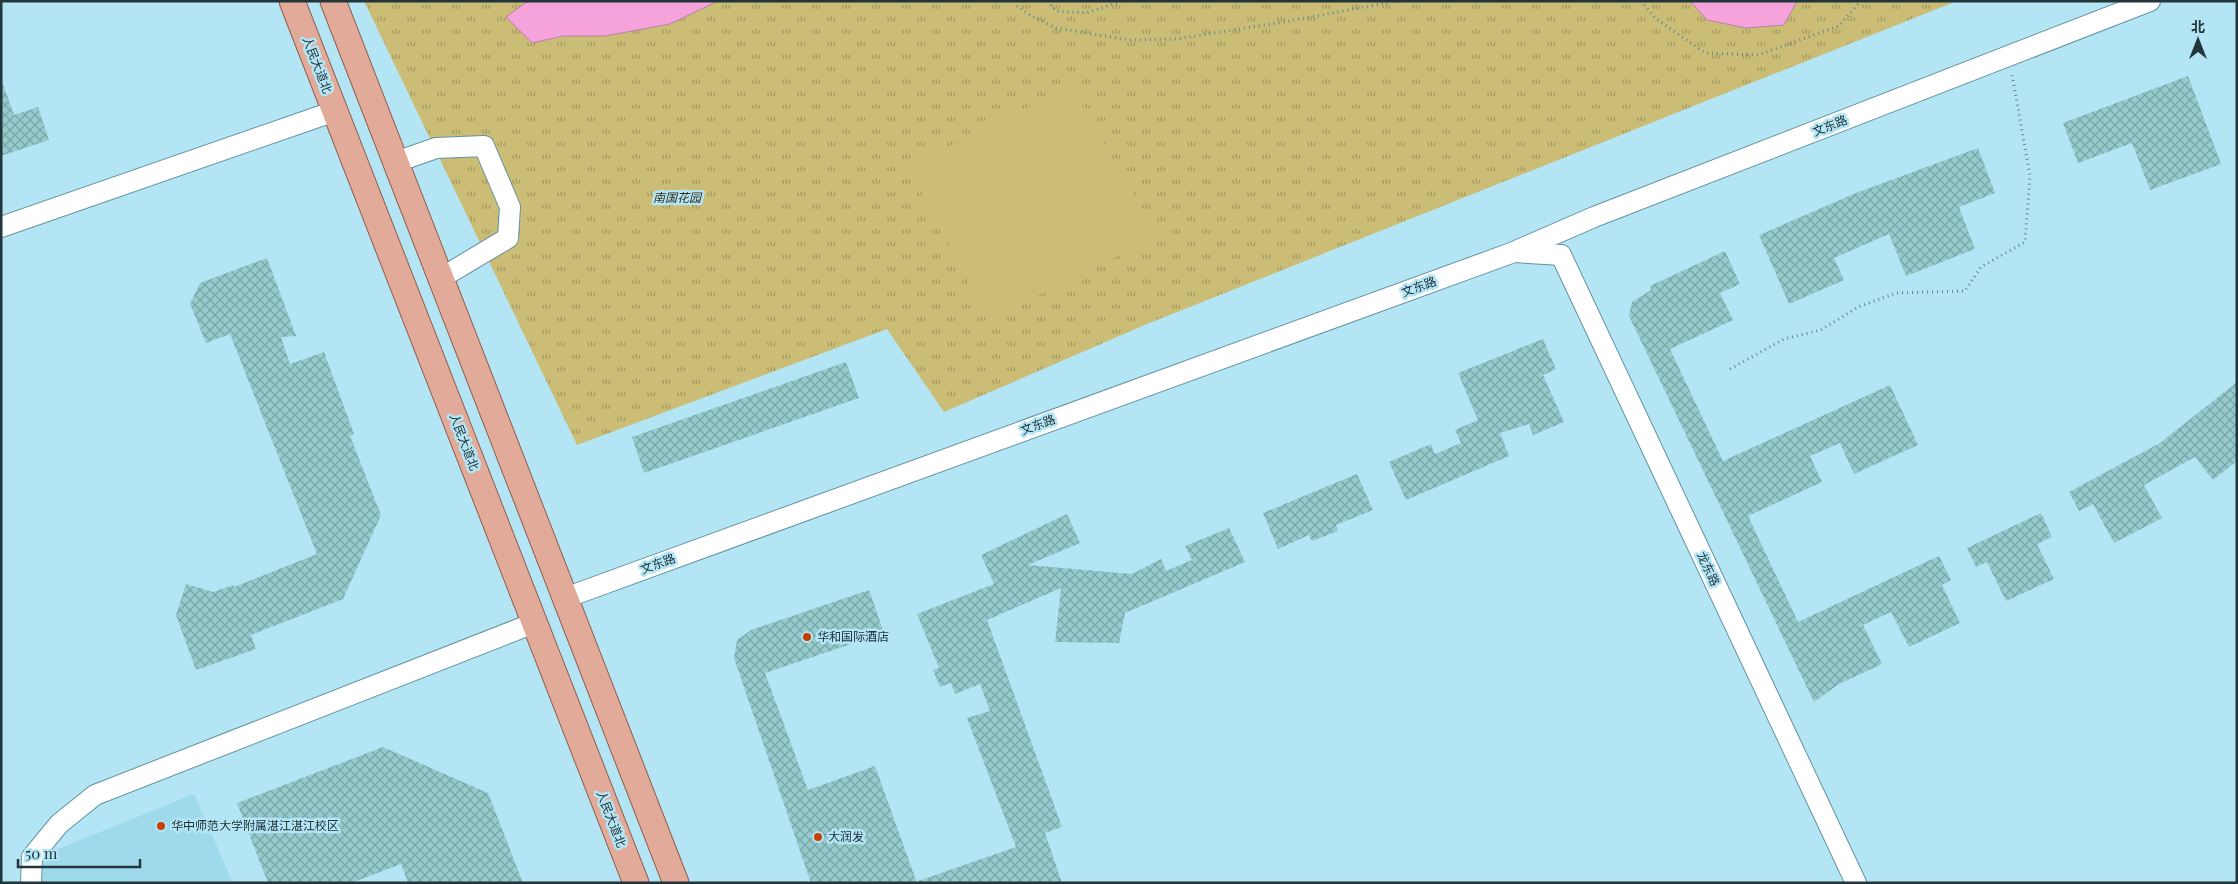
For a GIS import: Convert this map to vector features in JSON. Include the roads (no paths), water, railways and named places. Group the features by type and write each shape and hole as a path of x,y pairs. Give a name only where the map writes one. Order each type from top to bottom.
{"main road":[{"name":"人民大道北","path":"292,1 636,883"},
{"path":"333,1 676,883"}],"street":[{"name":"文东路","path":"565,598 1511,253 1594,217 2150,1"},
{"path":"1,227 335,111"},
{"path":"396,162 436,148 484,146 510,206 508,238 441,278"},
{"name":"文东路","path":"1511,253 1561,256"},
{"name":"龙东路","path":"1561,256 1856,883"},
{"path":"31,883 32,857 59,824 94,795 534,623"}],"place":[{"name":"华和国际酒店","path":"807,637"},
{"name":"华中师范大学附属湛江湛江校区","path":"161,826"},
{"name":"大润发","path":"818,837"}],"park label":[{"name":"南国花园","path":"677,198"}]}
